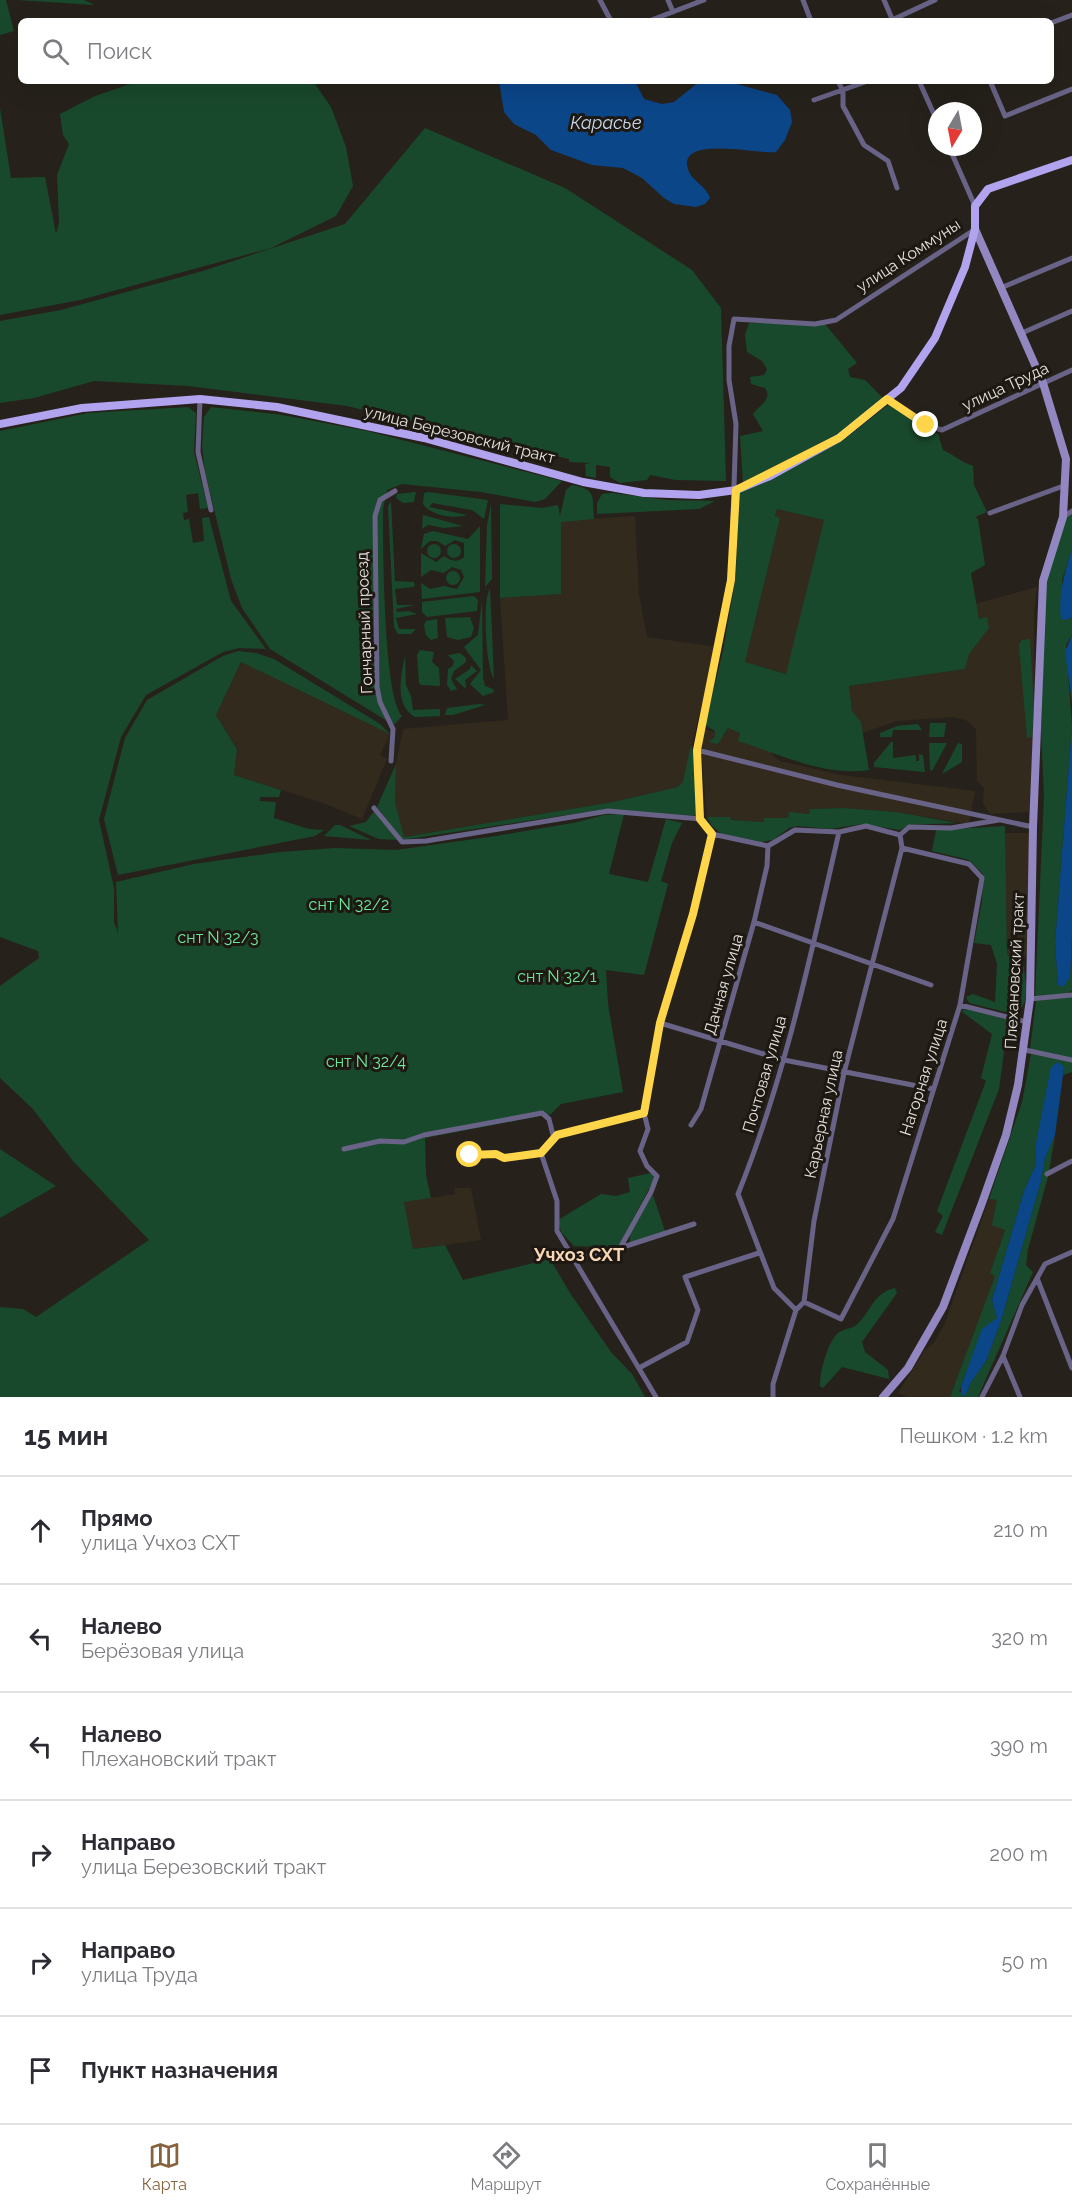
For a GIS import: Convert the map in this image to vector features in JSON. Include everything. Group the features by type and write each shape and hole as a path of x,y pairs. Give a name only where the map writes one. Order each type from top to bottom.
{"main road":[{"name":"улица Коммуны","path":"975,206 988,189 1072,160"},
{"path":"975,206 975,229"},
{"name":"улица Коммуны","path":"887,399 901,388 935,338 965,267 975,229"},
{"name":"улица Березовский тракт","path":"0,424 82,408 200,399 277,407 424,438 583,482 644,493 699,495 736,490 839,438 887,399"}],"street":[{"path":"600,0 609,18"},
{"path":"668,0 673,12"},
{"path":"657,18 704,0"},
{"path":"803,0 810,18"},
{"path":"884,0 891,18"},
{"path":"896,18 935,0"},
{"path":"1054,22 1072,15"},
{"path":"840,84 843,91 843,106 864,145 888,161 897,188"},
{"path":"814,100 860,84"},
{"path":"920,84 928,102"},
{"path":"991,84 1005,116 1072,89"},
{"path":"953,156 975,206"},
{"name":"Плехановский тракт","path":"884,1397 908,1368 943,1307 1006,1136 1025,1050 1030,999 1032,826 1043,581 1063,517 1066,459 1043,383 1003,287 975,229"},
{"name":"улица Коммуны","path":"736,490 736,424 729,380 729,346 734,320 739,318 815,324 836,320 975,229"},
{"path":"1003,287 1072,258"},
{"path":"1022,333 1072,310"},
{"name":"улица Труда","path":"887,399 926,425 942,430 1072,370"},
{"path":"200,399 198,452 211,510"},
{"path":"990,513 1066,485"},
{"path":"736,490 731,580 697,750 700,819 712,834 768,846 795,830 839,832 866,826 900,835 909,827 951,828 999,820"},
{"name":"Гончарный проезд","path":"391,761 393,729 380,702 376,687 375,516 380,500 395,491"},
{"path":"1063,517 1072,511"},
{"path":"697,750 837,785 1032,826"},
{"path":"374,808 402,842 608,811 700,819"},
{"name":"Почтовая улица","path":"795,1310 774,1288 738,1194 764,1129 784,1060 839,832"},
{"path":"620,1248 651,1192 657,1176 647,1166 640,1151 648,1129 644,1113 660,1023 693,914 712,834"},
{"name":"Карьерная улица","path":"804,1302 814,1221 844,1073 902,849 900,835"},
{"name":"Дачная улица","path":"691,1125 701,1109 754,922 767,866 768,846"},
{"name":"Нагорная улица","path":"804,1302 841,1319 893,1220 960,1005 982,878 969,864 902,849"},
{"path":"754,922 931,985"},
{"path":"1030,999 1072,995"},
{"path":"960,1005 1026,1022"},
{"path":"660,1023 784,1060 933,1089"},
{"path":"1025,1050 1072,1060"},
{"path":"344,1149 380,1141 404,1142 424,1135 542,1113 549,1119 554,1139"},
{"path":"470,1155 496,1154 504,1158 541,1153 557,1135 644,1113"},
{"path":"541,1153 556,1201 557,1231 576,1259 656,1397"},
{"path":"1047,1174 1072,1161"},
{"path":"576,1259 620,1248 694,1224"},
{"path":"982,1397 1003,1356 1022,1305 1045,1264 1072,1252"},
{"path":"639,1368 687,1342 698,1310 686,1277 759,1253"},
{"path":"1037,1278 1072,1368"},
{"path":"772,1397 773,1384 795,1310 804,1302"},
{"path":"1003,1356 1020,1397"}],"shaded area":[{"path":"777,509 824,520 787,674 745,662 780,518 775,517"},
{"path":"635,516 639,594 647,637 716,647 683,781 678,787 613,802 403,837 395,802 396,764 403,729 508,720 500,598 560,594 561,521"},
{"path":"1037,587 1034,611 1035,714 1029,812 990,814 983,803 984,788 977,781 976,729 966,720 952,717 897,721 862,733 861,722 852,711 849,686 965,669 969,654 989,628 980,619 975,604"},
{"path":"241,662 390,734 380,755 387,759 362,819 323,803 234,775 237,748 216,715"},
{"path":"728,728 741,733 738,741 773,752 772,755 780,761 841,775 975,791 969,824 897,812 843,808 810,809 809,814 789,813 788,818 764,818 764,822 730,820 730,817 707,817 701,747 704,729 725,735"},
{"path":"1005,833 1030,833 1028,955 1017,957 1012,962 1007,953"},
{"path":"454,1188 471,1188 481,1240 413,1249 404,1202 455,1194"},
{"path":"989,1199 997,1200 1005,1229 990,1273 995,1276 950,1397 907,1397 898,1393 925,1350 935,1342 945,1323"}],"green space":[{"path":"0,0 6,0 14,31 0,35"},
{"path":"17,0 84,0 95,5"},
{"path":"130,84 315,84 331,107 346,147 353,186 336,216 271,248 80,300 0,315 0,108 11,178 45,177 56,234 59,223 57,175 69,144 63,135 60,114 95,96"},
{"path":"425,128 565,188 692,270 721,308 726,481 676,480 650,475 647,480 620,483 610,477 610,467 596,465 596,478 586,476 585,464 590,463 569,462 569,459 347,406 188,386 94,381 34,398 0,403 0,321 61,310 203,271 345,224"},
{"path":"749,323 825,324 857,363 848,369 850,377 865,380 883,398 839,436 796,460 743,483 740,436 763,431 753,414 767,396 765,388 751,384 750,377 764,375 767,369 762,361 747,352 745,335"},
{"path":"889,404 938,434 943,450 973,466 974,485 987,512 975,517 978,519 985,565 971,573 979,619 987,617 989,628 969,654 965,669 849,686 852,711 861,722 869,770 853,771 819,767 786,758 738,741 740,733 728,728 718,744 709,742 715,737 715,731 705,725 723,651 736,576 738,493 841,442","holes":["777,509 824,520 786,674 745,662 780,518 775,516"]},
{"path":"188,407 196,413 194,452 208,508 200,509 198,493 186,495 188,512 183,513 184,520 189,519 193,543 204,541 202,518 209,517 231,601 266,649 239,648 223,652 146,695 121,737 99,820 114,888 114,922 118,933 116,882 194,864 280,852 335,848 396,850 496,836 578,822 604,815 624,814 609,874 648,882 666,819 682,823 672,843 661,881 668,884 644,975 606,970 608,1004 623,1092 561,1104 551,1114 425,1138 426,1175 431,1198 404,1202 413,1249 445,1245 463,1280 550,1259 570,1293 611,1352 632,1374 645,1397 0,1397 0,1307 23,1309 36,1317 149,1240 73,1161 32,1108 0,1078 0,986 39,958 38,951 0,937 0,431 88,413"},
{"path":"211,407 282,415 367,431 562,481 545,499 536,502 481,492 402,484 387,490 383,509 385,618 391,680 396,703 402,716 395,724 270,649 242,608 231,579 205,472 202,445 204,417"},
{"path":"572,485 586,489 592,495 594,519 561,522 561,594 500,598 500,504 542,508 558,505 560,516 566,490"},
{"path":"416,492 414,502 403,503 396,498 397,494"},
{"path":"424,493 488,500 484,519 472,510 432,503 429,507 467,515 437,514 423,504"},
{"path":"612,493 667,500 715,501 699,509 597,514 597,503 602,494"},
{"path":"391,501 395,581 414,582 415,585 395,589 397,605 415,605 396,609 397,612 409,611 417,614 396,618 399,629 416,629 411,634 398,634 394,627 388,507"},
{"path":"491,504 492,579 485,587 487,525"},
{"path":"1072,513 1072,549 1062,580 1066,620 1072,617 1072,635 1066,645 1072,726 1055,943 1058,985 1070,977 1072,937 1072,991 1065,994 1035,997 1044,796 1041,731 1045,585 1066,518"},
{"path":"423,515 463,526 444,528 428,525 422,529"},
{"path":"480,526 480,592 422,599 421,583 430,589 444,586 457,589 464,577 461,570 452,567 444,573 431,570 421,577 421,553 436,562 444,556 454,561 464,557 464,543 455,540 445,546 437,541 430,541 421,549 424,534 433,531 468,539"},
{"path":"431,544 437,544 441,551 437,558 431,558 427,554 427,548"},
{"path":"454,544 459,546 461,551 459,556 454,558 449,556 447,551 449,546"},
{"path":"453,571 458,573 460,578 458,583 453,585 448,583 446,578 448,573"},
{"path":"490,589 494,678 489,662 486,634 486,606"},
{"path":"474,596 478,600 477,611 427,617 422,612 422,602"},
{"path":"482,600 483,678 485,686 493,689 494,692 483,696 470,684 481,670 464,647 478,635"},
{"path":"470,617 474,628 471,637 458,640 447,637 445,618"},
{"path":"437,619 438,638 431,640 426,635 424,625 426,621"},
{"path":"1030,639 1034,707 1032,737 1027,738 1019,645 1022,640"},
{"path":"420,650 434,652 432,662 439,668 440,686 419,683 417,655"},
{"path":"238,651 256,653 274,659 380,724 390,734 241,662 216,715 237,749 234,775 281,790 279,797 260,797 260,801 276,802 274,818 309,829 324,830 315,836 118,875 104,819 125,738 147,700 223,656"},
{"path":"460,653 466,658 466,662 454,671 451,679 457,689 451,691 447,685 448,669 452,667 454,661 448,655"},
{"path":"405,656 406,685 411,696 413,710 440,709 440,716 415,717 408,712 401,690"},
{"path":"471,665 477,671 465,680 466,689 455,679 470,669"},
{"path":"485,705 453,715 445,715 447,708"},
{"path":"930,723 946,723 944,737 929,737"},
{"path":"918,724 922,730 893,730 892,737 880,737 880,733 897,726"},
{"path":"893,742 893,758 916,755 916,761 919,761 919,754 923,755 925,772 874,767 874,763"},
{"path":"929,743 947,743 932,771 930,770"},
{"path":"958,743 962,744 962,762 942,774"},
{"path":"691,745 695,758 698,816 606,809 402,840 377,807 396,764 395,802 404,837 613,802 678,787 683,781"},
{"path":"843,808 897,812 957,823 908,825 900,830 862,824 830,829 798,826 789,828 773,840 761,842 722,834 712,826 707,817 730,817 731,820 764,822 764,818 788,818 789,812 809,814 810,809"},
{"path":"375,810 398,840 379,839 349,826 366,822"},
{"path":"335,825 340,825 371,840 324,836"},
{"path":"1005,826 1007,953 1012,962 1017,957 1023,960 1026,990 1024,1004 1014,1014 969,1003 966,997 973,994 995,1002 997,964 991,945 974,943 982,902 983,874 969,860 932,851 936,830"},
{"path":"1072,997 1072,1058 1030,1049 1036,1001"},
{"path":"966,1009 1016,1022 1017,1025 1014,1037 1006,1036 999,1089 942,1235 935,1232 943,1216 937,1211 986,1081 981,1078 992,1034 961,1011"},
{"path":"1031,1054 1072,1062 1072,1072 1063,1075 1064,1067 1041,1126 1035,1147 1036,1164 1024,1191 992,1300 997,1318 970,1363 959,1392 966,1394 971,1382 986,1361 1001,1321 1041,1181 1045,1158 1055,1135 1048,1177 1028,1249 1026,1265 1033,1272 978,1397 950,1397 995,1276 990,1273 1005,1230 992,1225 997,1200 989,1199 1022,1102"},
{"path":"0,1149 56,1186 0,1218"},
{"path":"651,1173 655,1177 618,1248 574,1246 561,1232 558,1220 601,1194 616,1196 630,1192 628,1178"},
{"path":"653,1195 665,1231 630,1243 633,1224"},
{"path":"895,1288 897,1293 862,1342 865,1352 888,1370 889,1379 842,1367 823,1388 820,1386 825,1358 834,1338 838,1333 855,1326 881,1294"}],"water":[{"name":"Карасье","path":"499,84 636,84 644,99 662,104 674,102 696,84 737,84 777,95 790,110 792,122 785,140 776,152 707,149 695,152 688,158 688,169 692,177 710,198 705,204 696,207 674,204 642,178 623,168 592,165 551,150 536,135 514,124 504,112"},
{"path":"1072,549 1072,617 1066,620 1061,619 1060,601"},
{"path":"1072,635 1072,702 1065,652"},
{"path":"1072,726 1072,937 1070,977 1063,987 1058,985 1055,943"},
{"path":"1058,1062 1064,1067 1055,1135 1045,1158 1041,1181 1001,1321 986,1361 971,1382 966,1394 961,1396 961,1387 982,1329 997,1318 992,1300 1024,1191 1036,1164 1035,1148 1051,1067"}],"district":[{"name":"Учхоз СХТ","path":"579,1255"}],"route":[{"path":"470,1155 496,1154 504,1158 541,1153 557,1135 644,1113 654,1046 693,914 712,834 700,819 697,750 731,580 736,490 770,476 839,438 887,399 926,425"}],"park label":[{"name":"снт N 32/2","path":"349,904"},
{"name":"снт N 32/3","path":"218,937"},
{"name":"снт N 32/1","path":"557,976"},
{"name":"снт N 32/4","path":"366,1061"}]}
